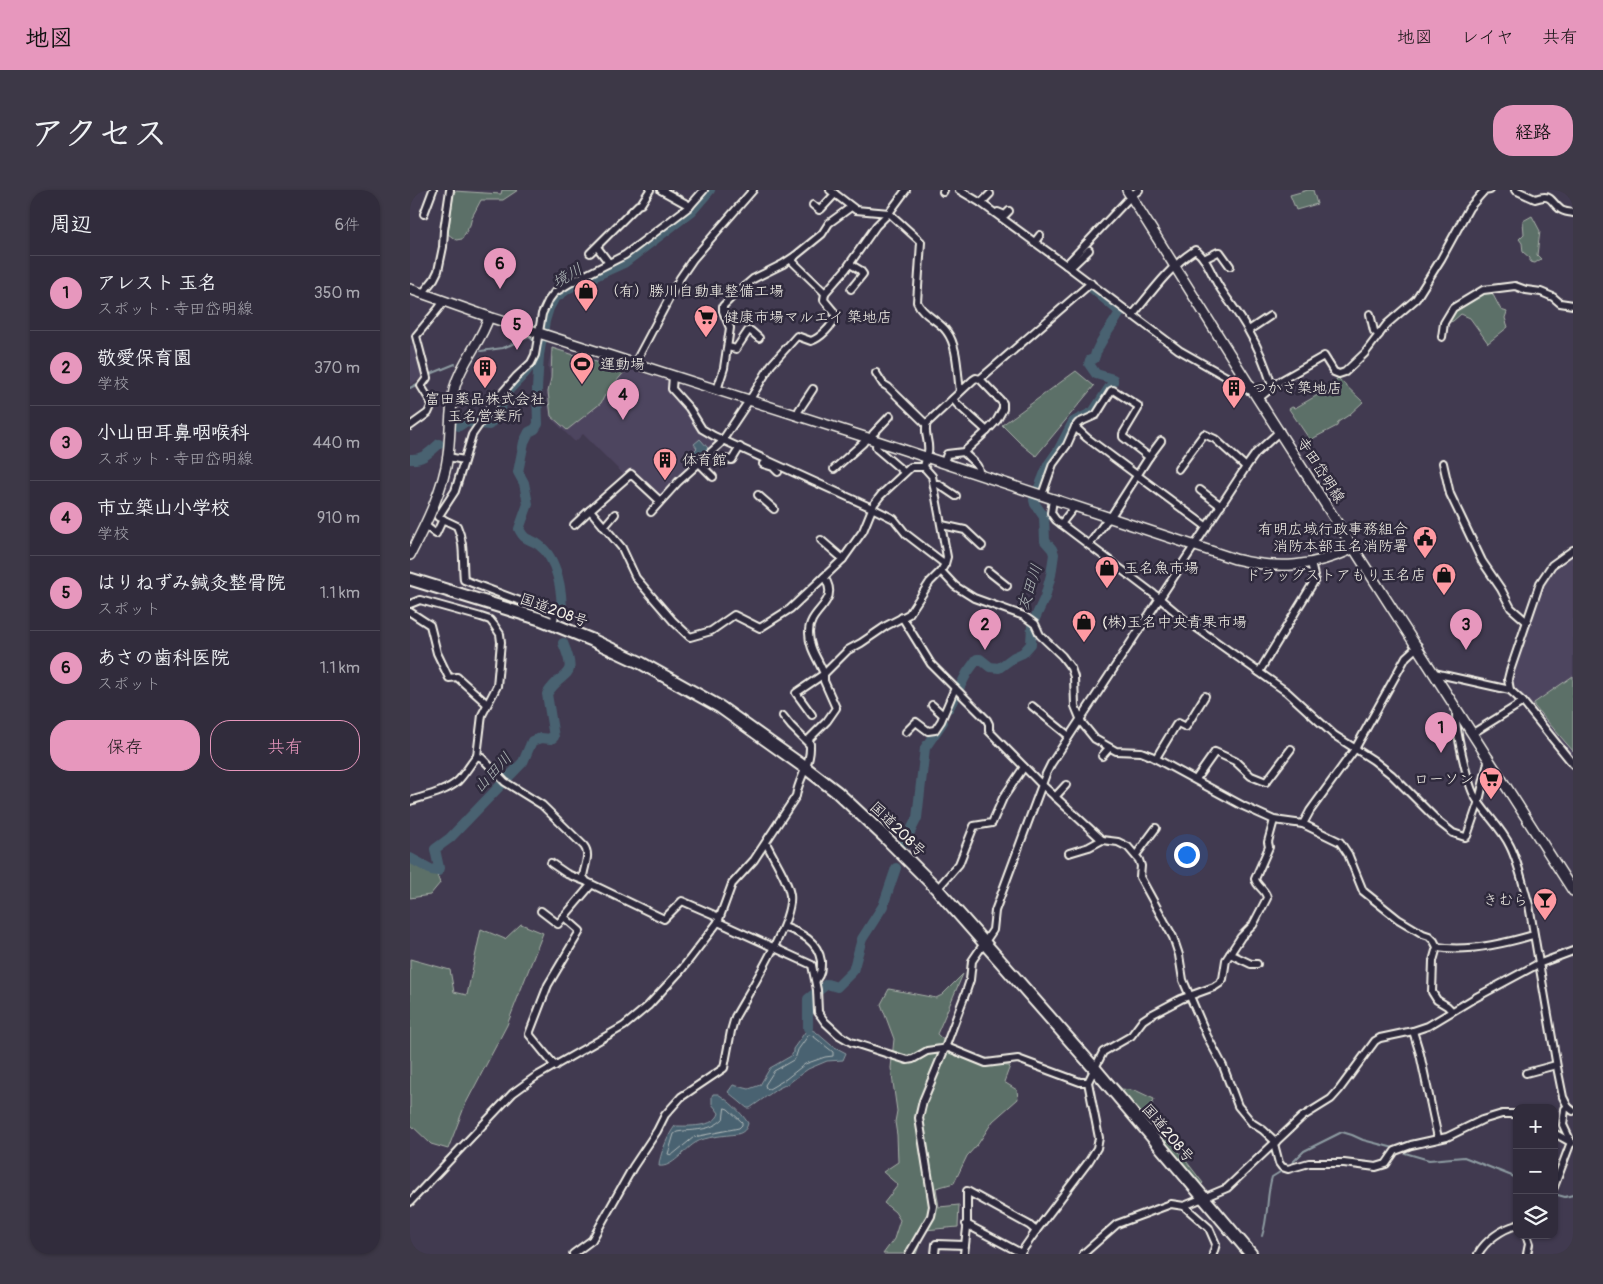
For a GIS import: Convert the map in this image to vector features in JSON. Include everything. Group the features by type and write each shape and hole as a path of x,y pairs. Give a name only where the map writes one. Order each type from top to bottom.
{"highway":[{"name":"国道208号","path":"410,579 462,593 553,624 641,662 720,707 837,792 937,889 1095,1069 1252,1254"}],"street":[{"path":"424,214 433,190"},
{"path":"422,294 438,272 444,246 444,230 450,190"},
{"path":"590,253 641,204 650,190"},
{"path":"661,190 690,206"},
{"path":"553,624 555,615 552,613 464,580 464,545 458,526 438,517 455,491 472,435 476,428 516,377 531,363 542,334 545,307 554,293 570,282 625,255 690,206 704,190"},
{"path":"635,363 680,278 701,244 753,190"},
{"path":"652,512 660,501 723,440 771,365 797,336 811,341 814,340 835,320 834,312 824,300 825,292 850,264 876,226 889,213 906,190"},
{"path":"959,190 981,203 1068,266 1089,285 1179,350 1243,388 1250,391 1253,390"},
{"path":"1258,399 1272,386 1324,356 1334,372 1339,374 1345,372 1366,352 1387,324 1416,299 1469,208 1484,191 1490,190"},
{"path":"1515,190 1535,199 1543,196 1550,198 1560,209 1573,213"},
{"path":"813,205 819,210 821,209 833,192 851,208 863,212 889,213 921,242 917,302 919,308 947,331 956,351 960,392"},
{"path":"1068,266 1132,192"},
{"name":"寺田岱明線","path":"1132,192 1258,399 1418,646 1573,891"},
{"path":"981,203 990,194"},
{"path":"717,390 728,347 730,328 723,311 723,306 753,279 795,256 822,234 829,224 851,208"},
{"path":"993,212 996,210 1005,215 1009,211"},
{"path":"1034,243 1040,235"},
{"path":"597,247 609,263"},
{"path":"1068,266 1089,250"},
{"path":"1132,316 1156,285 1195,250 1204,259 1221,290 1248,330 1266,366 1272,386"},
{"path":"1204,259 1220,252 1230,266"},
{"path":"795,256 792,261 825,292"},
{"path":"850,264 863,274 851,289"},
{"path":"926,424 976,378 980,379 1089,285"},
{"path":"1442,337 1444,323 1453,308 1483,290 1515,286 1541,292 1560,302 1573,305"},
{"path":"410,288 442,302 944,462 1195,546 1258,564 1278,566 1311,563 1336,556 1354,548"},
{"path":"410,426 428,413 432,404 421,386 427,375 416,336 442,302"},
{"path":"1370,314 1374,331 1379,335"},
{"path":"1248,330 1270,316"},
{"path":"410,556 426,526 443,479 448,457 451,404 456,384 485,329 489,317"},
{"path":"728,347 736,349 748,331 751,331 759,338"},
{"path":"876,373 883,384 926,424 929,451 925,457 924,467"},
{"path":"673,376 672,389 702,429 894,519 906,534 945,564"},
{"path":"944,462 947,454 964,452 987,431 997,420 1004,406 980,379"},
{"path":"797,415 798,410 813,389"},
{"path":"1043,496 1053,464 1068,445 1075,427 1078,423 1096,415 1113,390 1138,406 1123,437 1150,457"},
{"path":"953,399 987,431"},
{"path":"890,416 873,434 872,439 877,449 904,472"},
{"path":"1075,427 1137,476 1207,527"},
{"path":"909,1254 931,1216 933,1206 919,1118 923,1101 970,980 972,961 993,930 995,911 1051,764 1246,467 1256,453 1280,431"},
{"path":"1178,469 1204,434 1215,439 1246,467"},
{"path":"834,469 863,443 872,439"},
{"path":"1089,545 1110,518 1160,441"},
{"path":"722,459 732,460 740,447"},
{"path":"964,452 980,468 979,474"},
{"path":"448,457 464,460"},
{"path":"699,463 713,477"},
{"path":"1443,463 1450,494 1482,561 1511,608 1527,622"},
{"path":"764,464 773,467 778,472"},
{"path":"590,510 622,548 636,578 673,621 690,637 711,631 734,615 760,628 790,609 843,559 863,531 872,508 881,495 904,472 911,467 924,467 929,471 935,484 947,557 945,564 941,572 930,582 914,609 844,652 824,674 796,693 812,716"},
{"path":"574,525 631,474 660,501"},
{"path":"935,484 956,496"},
{"path":"1200,490 1221,506"},
{"path":"758,495 774,509"},
{"path":"1053,499 1050,509 1051,513 1062,524 1184,619 1302,704 1334,735 1373,760 1392,775 1430,815 1454,833 1467,836 1489,758"},
{"path":"1062,524 1076,506"},
{"path":"604,526 615,514"},
{"path":"426,526 436,534 443,519"},
{"path":"942,525 964,530 982,546"},
{"path":"821,540 843,559"},
{"path":"1510,690 1508,679 1510,671 1544,576 1552,565 1573,550"},
{"path":"1259,672 1314,580 1311,563"},
{"path":"988,570 1007,586"},
{"path":"941,572 959,589 974,598 1024,616 1033,623 1040,635 1062,656 1072,670 1074,676 1074,698 1080,720 1095,739 1116,751 1141,752 1156,758 1234,801 1274,820 1303,824 1340,842 1348,854 1363,891 1398,919 1429,936 1437,946 1432,992 1438,1000 1452,1011"},
{"path":"410,1202 513,1093 535,1077 624,1026 648,1006 682,969 718,919 732,884 754,860 796,796 798,784 810,758 809,739 827,721 836,708 824,681 824,674 813,654 809,631 813,619 830,593 830,586 824,577"},
{"path":"410,604 420,600 481,617 490,620 500,634 499,667 496,686 486,703 482,715 477,756 465,769 459,780 451,786 410,801"},
{"path":"410,612 430,625 437,653 449,678 457,677 486,703"},
{"path":"902,617 931,664 987,720 989,731 992,735 1024,768 1102,840 1118,842 1128,847 1136,855 1141,866 1140,877 1173,937 1180,955 1183,980 1189,996 1223,1066 1238,1106 1252,1123 1263,1130 1275,1143 1279,1163 1282,1167 1288,1169 1309,1163 1344,1163 1376,1167 1386,1164 1395,1151 1457,1133 1482,1120 1502,1114 1513,1114"},
{"path":"1303,824 1310,811 1355,749 1404,661 1418,646"},
{"path":"1434,673 1510,690 1523,702 1573,764"},
{"path":"921,736 928,731 935,730 957,690"},
{"path":"1156,758 1176,724 1178,723 1186,727 1205,696"},
{"path":"1473,733 1523,702"},
{"path":"932,705 943,716"},
{"path":"1032,706 1069,736"},
{"path":"1457,708 1455,712 1464,764 1474,794 1510,846 1529,905 1556,1065 1564,1097 1570,1109 1565,1109 1563,1125 1572,1143 1558,1177"},
{"path":"783,716 810,746"},
{"path":"906,732 916,722 928,731"},
{"path":"1102,756 1109,748"},
{"path":"1196,779 1215,752 1235,761 1251,776 1266,782 1291,749"},
{"path":"477,756 482,758 504,780 542,805 584,846 588,856 583,877 588,884"},
{"path":"937,889 959,864 974,826 992,823 1002,798 1024,768"},
{"path":"1055,797 1066,785"},
{"path":"966,1224 1021,1254 1097,1148 1099,1138 1088,1082 1103,1052 1131,1036 1143,1020 1189,996 1214,987 1220,982 1225,973 1226,960 1241,937 1253,925 1267,898 1267,894 1255,880 1269,847 1268,842 1274,820"},
{"path":"1136,855 1156,828"},
{"path":"1069,854 1102,840"},
{"path":"573,1254 592,1240 665,1115 681,1097 724,1068 730,1031 735,1017 784,927 790,897 787,886 766,843"},
{"path":"551,863 566,874 664,919 682,901 812,965 816,980 818,1012 838,1035 850,1042 910,1061 927,1051 945,1048 986,1063 1018,1059 1080,1082 1088,1082"},
{"path":"542,911 558,924 588,884"},
{"path":"555,1066 529,1034 548,985 580,931 564,917"},
{"path":"784,927 801,934 819,952 820,974 816,980"},
{"path":"1437,946 1486,946 1533,935"},
{"path":"1083,1254 1117,1224 1172,1204 1184,1206 1227,1188 1302,1117 1340,1090 1380,1038 1428,1026 1472,998 1538,964 1573,951"},
{"path":"1230,954 1251,964 1257,964"},
{"path":"1414,1031 1438,1138"},
{"path":"1526,1073 1556,1065"},
{"path":"1558,1135 1572,1143"},
{"path":"964,1254 967,1191 1029,1225 1036,1232"},
{"path":"1184,1206 1209,1228 1216,1244 1213,1254"},
{"path":"1478,1254 1482,1246 1513,1227"},
{"path":"1527,1239 1529,1244 1527,1254"},
{"path":"936,1254 936,1244 965,1245"}],"shaded area":[{"path":"420,345 417,353 426,375 410,385 410,346"},
{"path":"552,347 669,381 670,393 692,416 698,428 706,436 719,442 660,499 632,470 625,476 583,434 575,442 550,417 547,393 551,379 548,366"},
{"path":"1573,553 1573,762 1545,724 1511,687 1510,672 1543,584 1554,567"}],"green space":[{"path":"502,190 518,190 503,200 481,200 462,239 456,240 448,234 454,191 501,194"},
{"path":"1313,190 1317,204 1296,210 1290,195"},
{"path":"1532,216 1540,231 1537,255 1541,259 1535,263 1530,262 1530,258 1523,252 1522,243 1519,239 1524,234 1523,221"},
{"path":"1483,290 1491,291 1501,310 1507,312 1505,318 1508,327 1488,343 1470,318 1461,314 1453,321 1447,323 1454,309"},
{"name":"運動場","path":"552,348 625,371 605,395 601,403 567,430 551,416 548,392 551,378"},
{"path":"1076,371 1094,386 1036,456 1002,425"},
{"path":"1338,378 1363,402 1338,422 1337,426 1310,440 1289,409 1295,408 1323,392"},
{"path":"1573,676 1573,751 1534,706 1534,703"},
{"path":"410,862 437,875 440,883 430,895 410,898"},
{"path":"521,924 543,933 507,1025 465,1105 448,1149 431,1144 410,1124 410,959 450,970 454,992 467,995 481,929 505,939"},
{"path":"963,974 937,1034 951,1047 983,1064 1010,1066 1004,1082 1017,1090 1018,1099 993,1121 978,1144 967,1156 954,1183 936,1188 939,1207 959,1205 958,1227 925,1230 916,1254 883,1254 894,1239 900,1220 895,1212 884,1203 898,1185 883,1172 898,1162 895,1122 897,1111 891,1068 894,1039 881,1004 889,989 936,998 942,995"},
{"path":"1099,1065 1122,1089 1137,1091 1154,1099 1149,1114 1170,1137 1170,1140 1203,1183 1201,1185 1106,1080"}],"water":[{"path":"700,439 708,448 694,461 689,456 697,448 694,444"},
{"path":"808,1028 816,1032 831,1045 846,1053 843,1060 827,1061 808,1069 750,1108 747,1108 728,1092 733,1085 749,1089 760,1085 770,1068 791,1056 793,1049"},
{"path":"713,1094 718,1094 738,1111 748,1123 746,1129 743,1132 699,1141 669,1164 659,1166 665,1145 675,1126 706,1124 716,1118 719,1113 712,1104"}],"waterway":[{"name":"境川","path":"459,426 465,422 489,425 499,413 506,393 539,355 545,321 554,299 569,288 624,263 692,211 710,190"},
{"name":"友田川","path":"949,708 967,673 977,659 980,659 990,667 999,668 1023,653 1031,644 1032,625 1045,597 1054,554 1045,541 1044,517 1034,500 1048,465 1058,451 1073,422 1093,412 1113,382 1113,379 1096,374 1089,364 1090,360 1094,359 1099,346 1120,312 1087,284"},
{"path":"481,351 503,348 529,337 533,340"},
{"name":"山田川","path":"539,355 537,389 538,424 535,429 529,432 524,442 518,472 524,483 528,504 519,529 526,538 539,545 551,559 558,576 562,613"},
{"path":"428,375 455,364"},
{"path":"410,388 421,382"},
{"name":"境川","path":"410,459 423,457 439,444"},
{"name":"山田川","path":"410,858 432,870 438,871 435,849 450,838 523,762 532,741 554,737 547,694 569,669 570,663 563,643"},
{"name":"友田川","path":"905,842 917,818 925,748 943,722"},
{"name":"友田川","path":"808,1028 808,999 827,984 837,987 853,971 862,939 883,906 896,868"},
{"path":"1291,1164 1304,1151 1342,1132 1394,1148"},
{"path":"1405,1153 1429,1160 1464,1157 1513,1176"},
{"path":"1262,1236 1272,1177 1280,1172"},
{"path":"1558,1195 1565,1197 1573,1195"}],"place":[{"name":"あさの歯科医院","path":"500,289"},
{"name":"（有）勝川自動車整備工場","path":"586,312"},
{"name":"健康市場マルエイ 築地店","path":"706,338"},
{"name":"はりねずみ鍼灸整骨院","path":"517,350"},
{"name":"運動場","path":"582,385"},
{"name":"富田薬品株式会社 玉名営業所","path":"485,389"},
{"name":"つかさ築地店","path":"1234,409"},
{"name":"市立築山小学校","path":"623,420"},
{"name":"体育館","path":"665,481"},
{"name":"有明広域行政事務組合 消防本部玉名消防署","path":"1425,559"},
{"name":"玉名魚市場","path":"1107,589"},
{"name":"ドラッグストアもり玉名店","path":"1444,596"},
{"name":"(株)玉名中央青果市場","path":"1084,643"},
{"name":"敬愛保育園","path":"985,650"},
{"name":"小山田耳鼻咽喉科","path":"1466,650"},
{"name":"アレスト 玉名","path":"1441,753"},
{"name":"ローソン","path":"1491,800"},
{"name":"きむら","path":"1545,921"}]}
